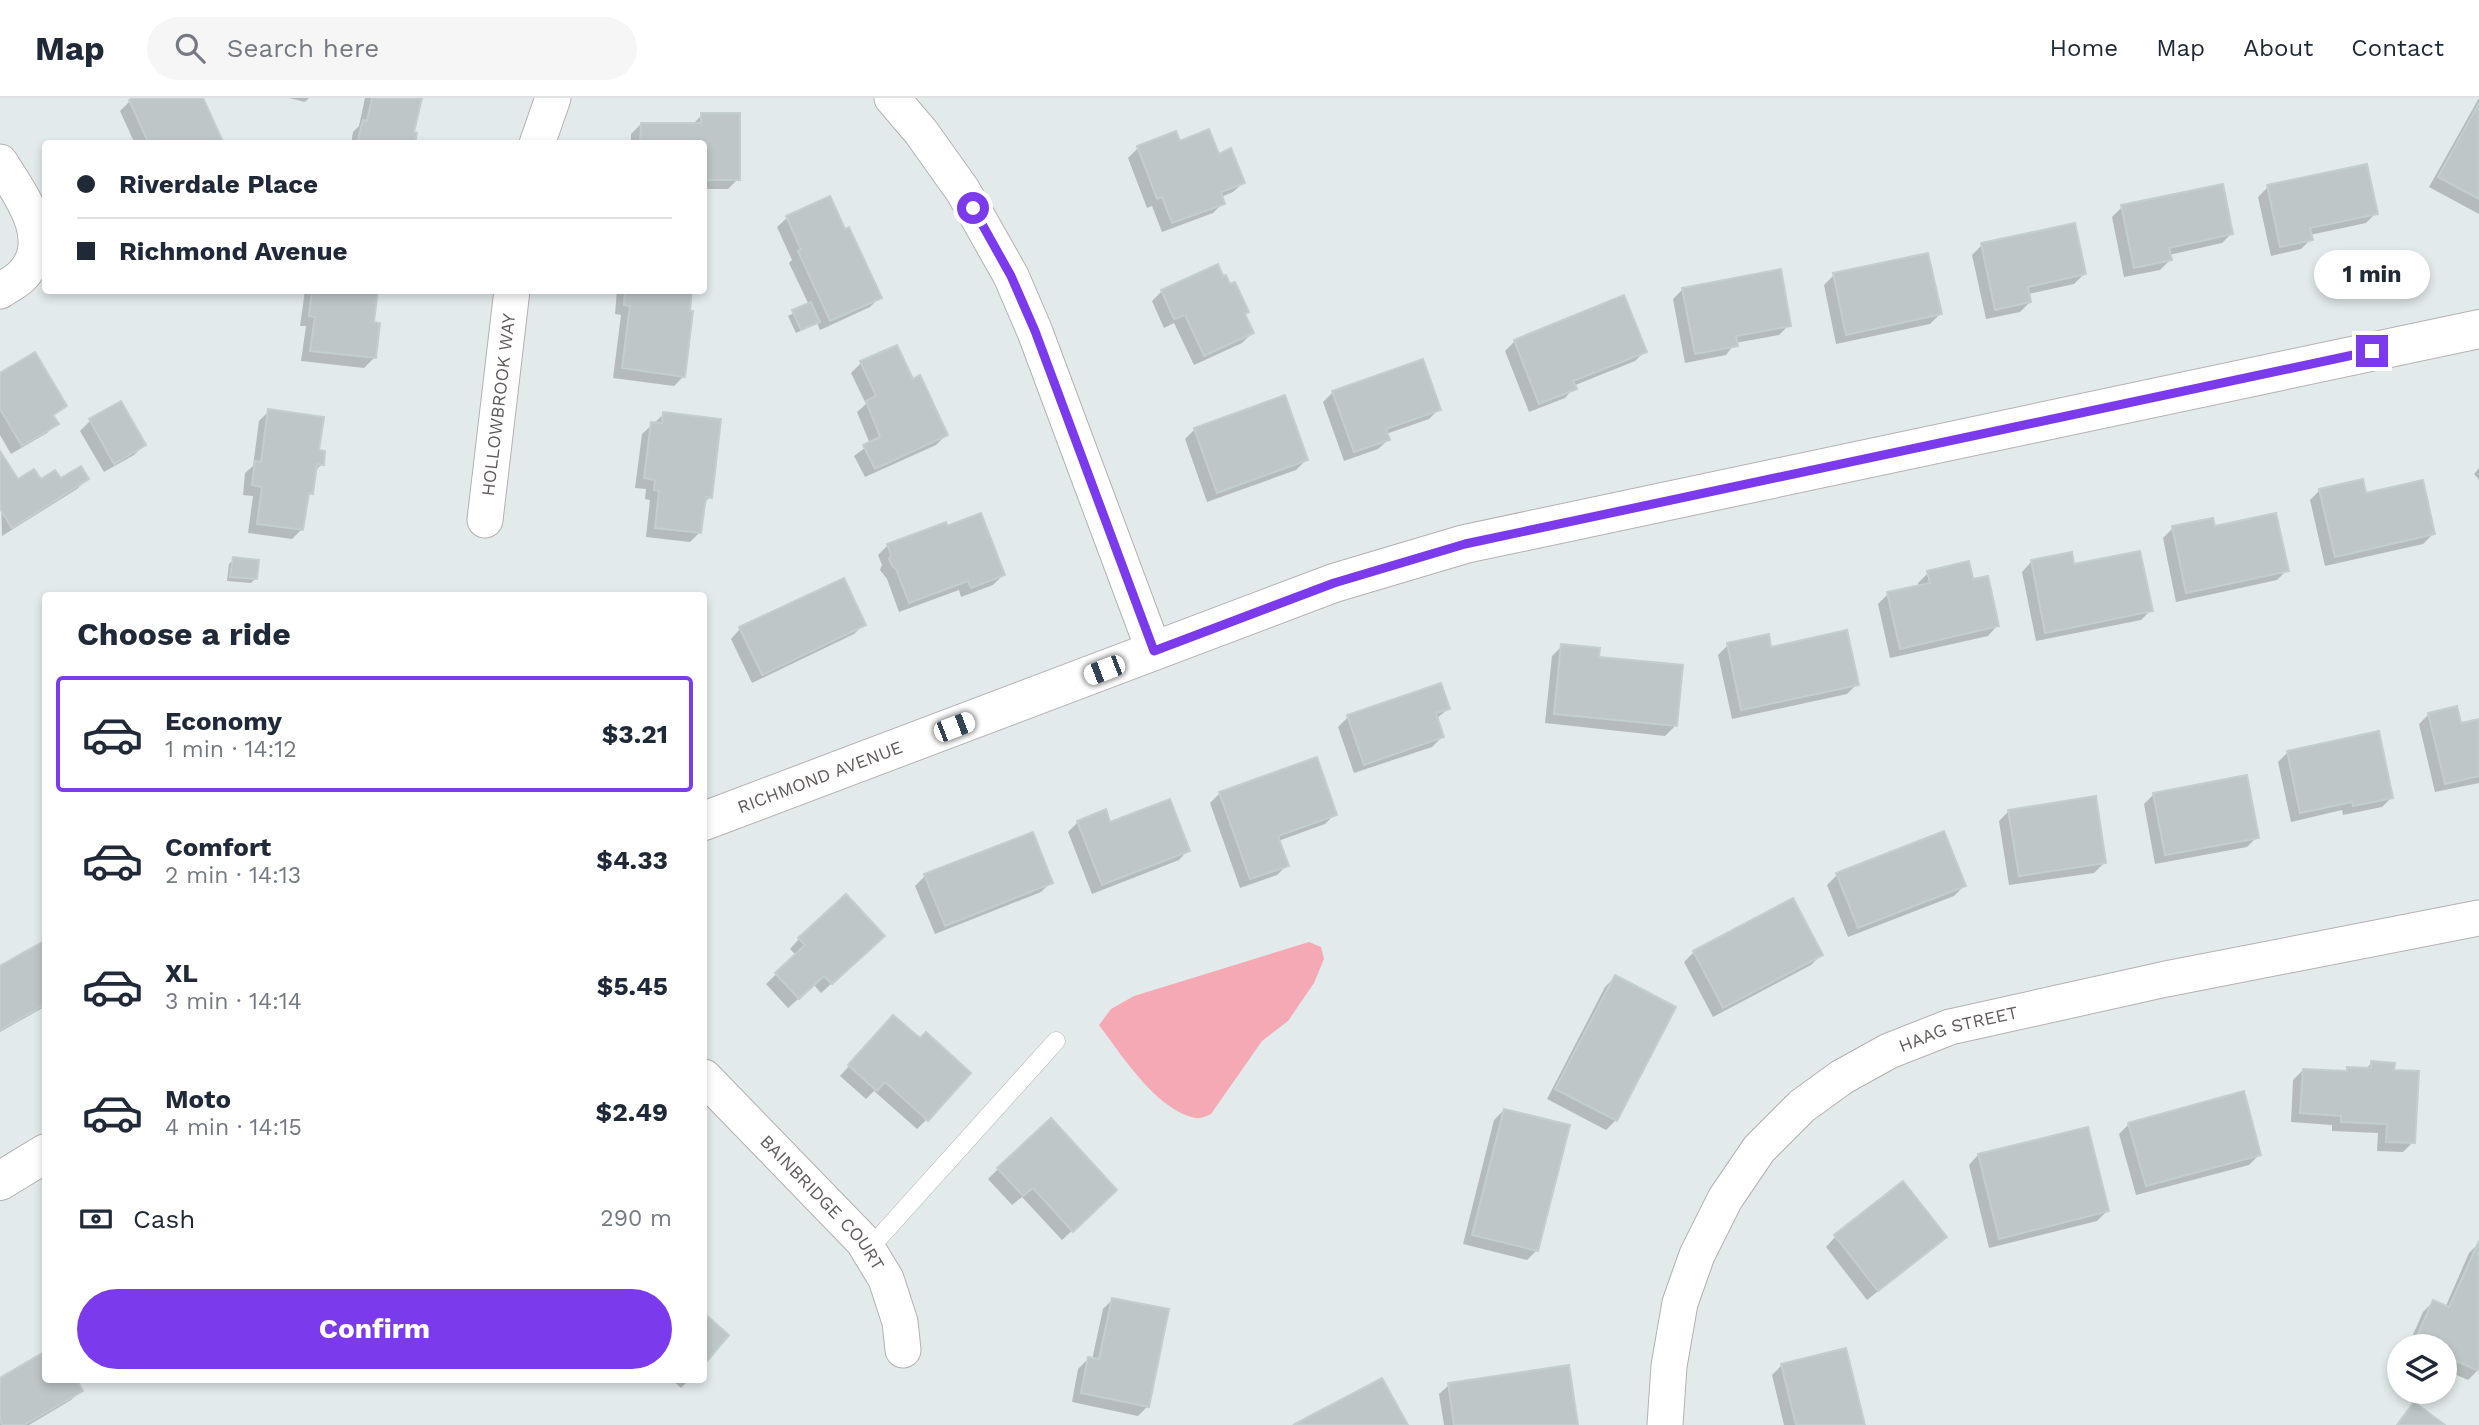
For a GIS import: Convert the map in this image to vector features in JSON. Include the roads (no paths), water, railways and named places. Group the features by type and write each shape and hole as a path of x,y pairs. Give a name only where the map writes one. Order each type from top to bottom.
{"street":[{"path":"538,140 553,98"},
{"path":"892,98 963,191 1011,276 1040,344 1154,651"},
{"path":"0,162 29,210 36,251 27,270 0,290"},
{"name":"HOLLOWBROOK WAY","path":"485,520 512,294"},
{"name":"RICHMOND AVENUE","path":"707,820 1334,583 1465,544 2479,328"},
{"name":"HAAG STREET","path":"1665,1425 1669,1366 1680,1303 1697,1255 1725,1199 1768,1141 1802,1106 1842,1077 1889,1051 1950,1027 2166,979 2477,929"},
{"name":"BAINBRIDGE COURT","path":"707,1080 863,1241 886,1279 900,1322 903,1350"},
{"path":"0,1181 42,1155"}],"lane":[{"path":"868,1250 1056,1041"}]}
